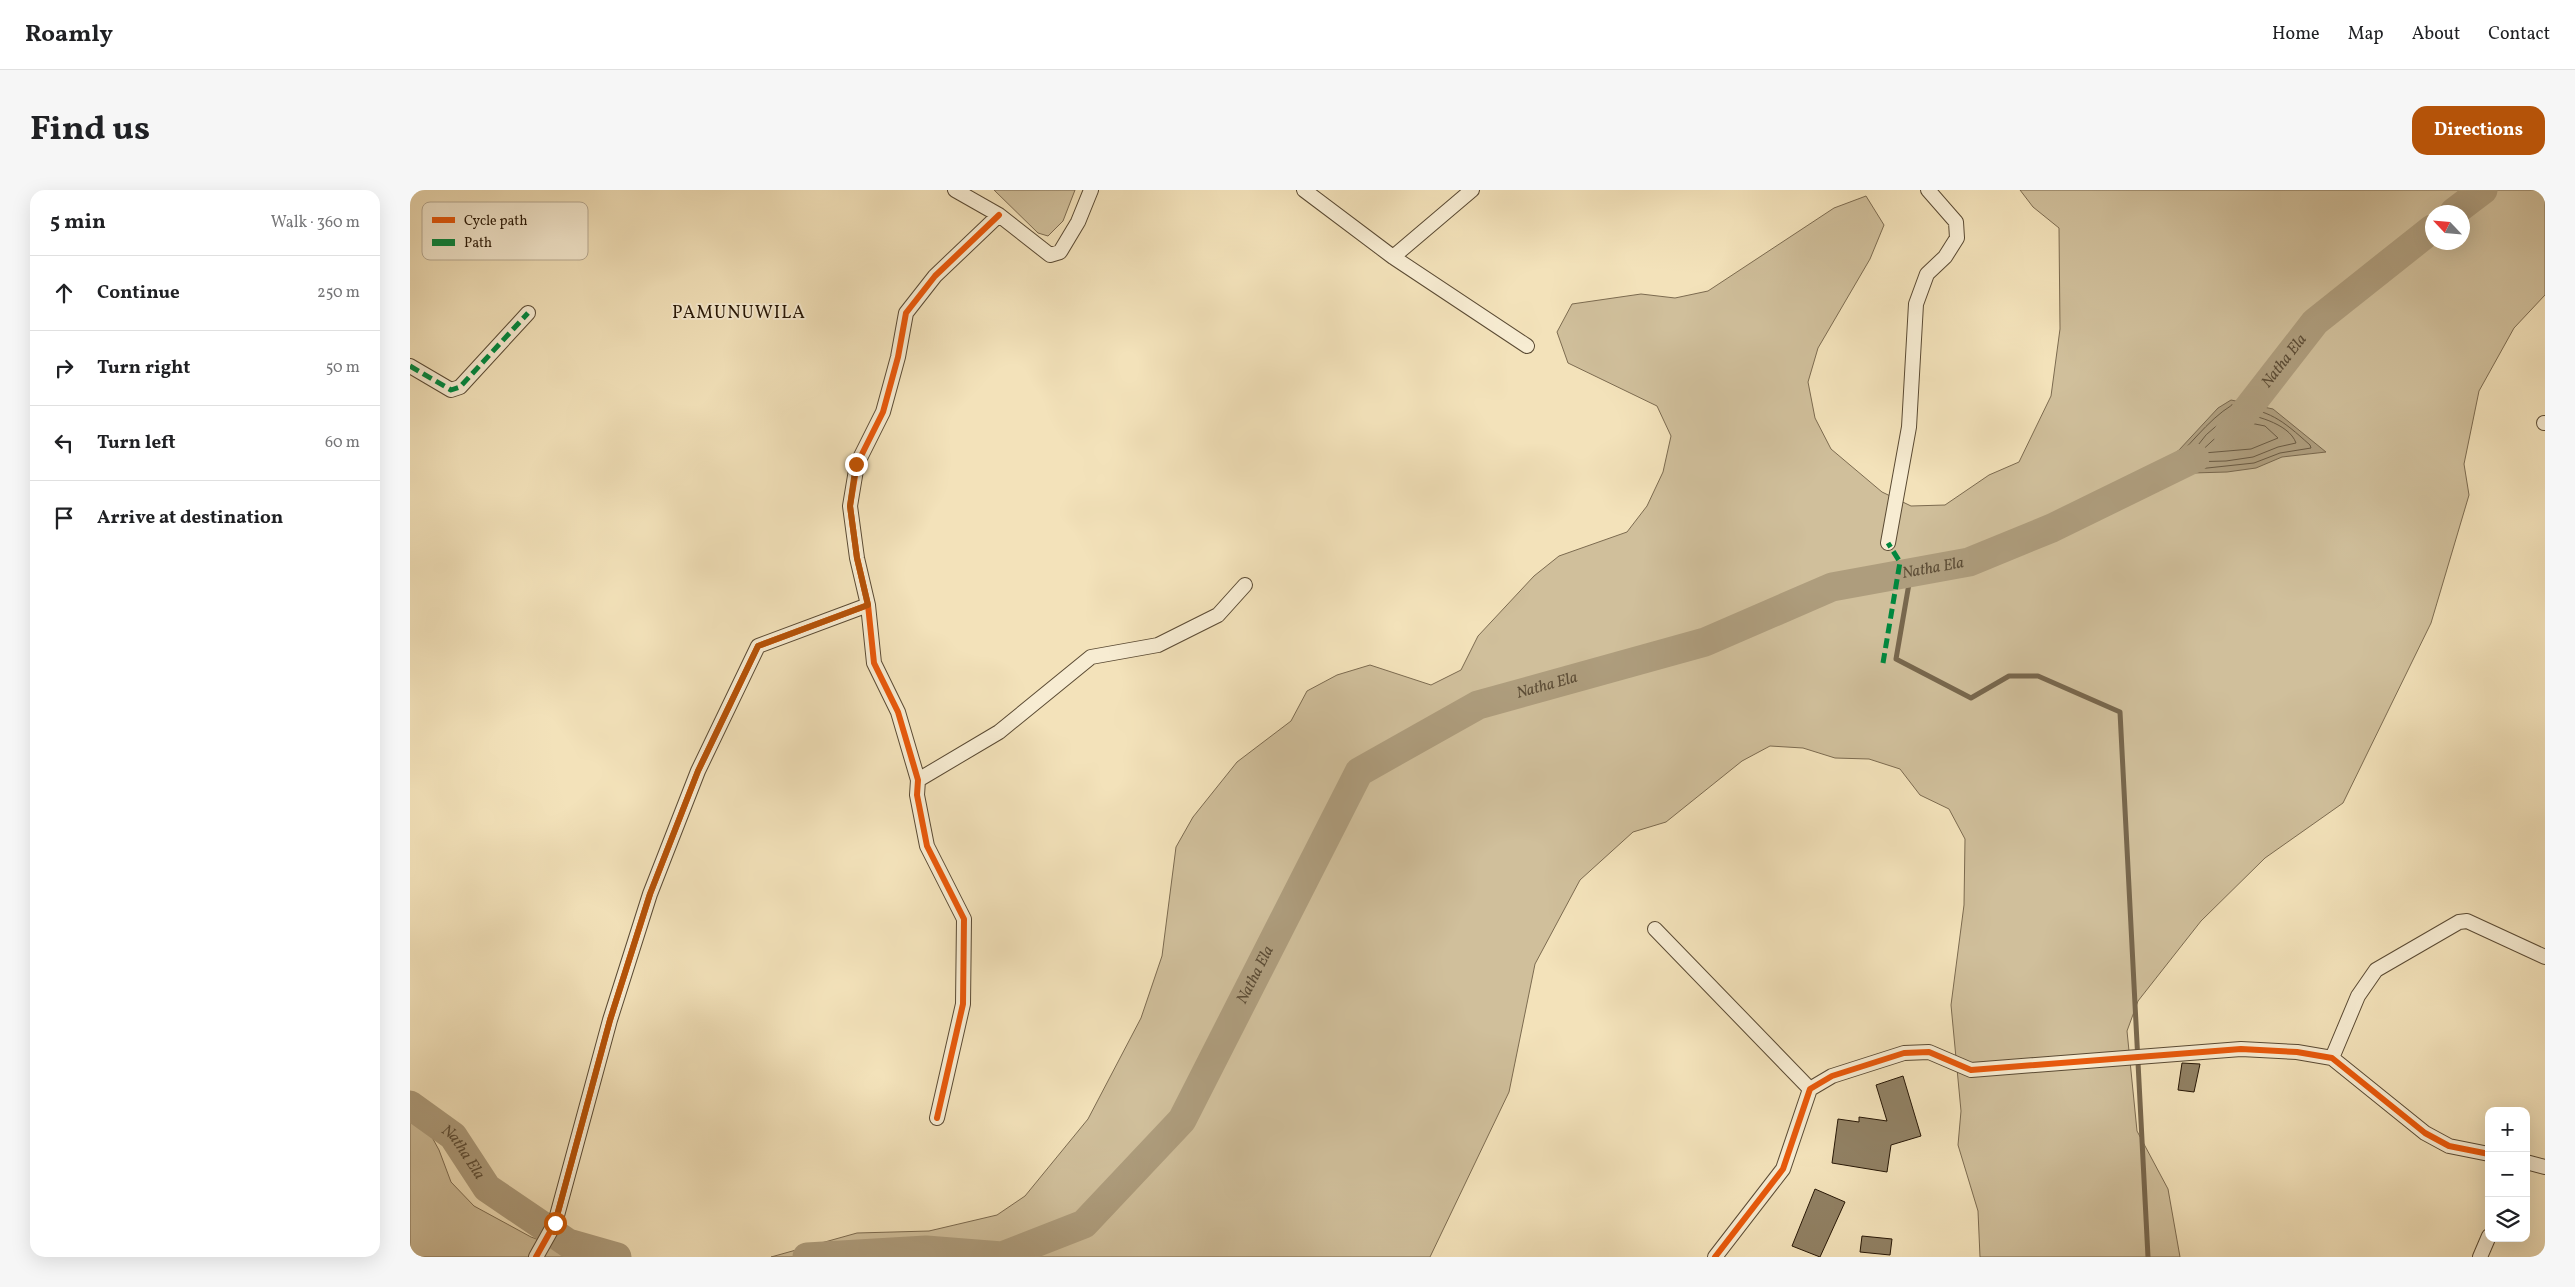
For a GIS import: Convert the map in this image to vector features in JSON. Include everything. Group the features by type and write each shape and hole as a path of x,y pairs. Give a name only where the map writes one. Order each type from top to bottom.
{"street":[{"path":"955,190 999,216 1050,255 1060,252 1078,222 1091,190"},
{"path":"1304,190 1393,257 1527,346"},
{"path":"1393,257 1472,190"},
{"path":"1888,544 1909,427 1916,304 1928,274 1945,257 1957,238 1956,222 1928,190"},
{"path":"937,1118 963,1004 964,919 927,846 917,795 918,780 898,712 874,663 868,605 857,558 850,506 856,464 882,412 898,357 906,313 935,276 999,216"},
{"path":"410,366 451,390 460,387 528,313"},
{"path":"918,780 999,732 1091,657 1158,645 1218,615 1245,585"},
{"path":"537,1254 555,1223 610,1020 650,894 698,771 758,646 868,605"},
{"path":"2332,1058 2358,996 2376,970 2459,922 2467,921 2545,957"},
{"path":"1655,930 1810,1089"},
{"path":"1715,1257 1784,1169 1810,1089 1832,1076 1904,1053 1929,1052 1971,1070 2242,1049 2297,1052 2332,1058 2425,1133 2449,1146 2485,1153"},
{"path":"2530,1163 2545,1167"},
{"path":"2480,1257 2486,1242"}],"shaded area":[{"path":"994,190 1075,190 1063,221 1048,236 1038,233"},
{"path":"2020,190 2545,190 2545,295 2514,328 2479,391 2464,464 2469,495 2431,623 2343,803 2265,858 2201,921 2138,1001 2127,1031 2137,1131 2168,1189 2180,1257 1980,1257 1978,1211 1958,1145 1961,1111 1951,1005 1964,905 1965,839 1949,809 1920,795 1900,769 1869,759 1835,758 1803,748 1770,746 1742,761 1666,822 1633,832 1580,880 1535,964 1509,1092 1430,1257 771,1257 857,1233 929,1231 997,1215 1025,1196 1088,1119 1141,1018 1162,956 1176,847 1193,817 1237,762 1291,721 1307,691 1337,675 1370,665 1431,685 1461,670 1478,636 1534,576 1559,556 1627,532 1647,506 1663,472 1671,436 1657,406 1568,363 1557,332 1572,304 1641,294 1675,298 1708,291 1834,208 1866,196 1884,225 1870,259 1818,348 1808,382 1815,418 1831,449 1882,492 1911,506 1945,505 1989,475 2019,462 2051,396 2060,329 2059,228 2033,207"},
{"path":"410,1097 439,1150 451,1182 474,1206 531,1237 586,1257 410,1257"}],"water":[{"path":"2231,400 2273,409 2326,452 2282,457 2256,468 2227,472 2192,473 2169,478 2151,472 2179,450 2218,408"}],"building":[{"path":"2182,1063 2200,1064 2194,1092 2178,1090"},
{"path":"1903,1076 1921,1136 1891,1145 1887,1172 1832,1163 1838,1119 1859,1122 1859,1117 1887,1121 1876,1085"},
{"path":"1815,1189 1845,1202 1820,1257 1792,1246"},
{"path":"1862,1236 1892,1239 1890,1255 1860,1252"}],"waterway":[{"name":"Natha Ela","path":"2463,205 2483,190"},
{"name":"Natha Ela","path":"2228,434 2315,322 2425,235"},
{"name":"Natha Ela","path":"807,1257 926,1250 1002,1256 1084,1224 1182,1120 1359,772 1478,705 1705,642 1832,587 1969,562 2052,528 2195,458"},
{"path":"1911,572 1896,659 1971,698 2009,676 2038,676 2120,712 2148,1257"},
{"name":"Natha Ela","path":"410,1105 453,1136 487,1188 568,1243 617,1257"}],"marked path":[{"path":"410,366 451,390 460,387 528,313"},
{"path":"1883,663 1900,562 1888,543"}],"cycle path":[{"path":"937,1118 963,1004 964,919 927,846 917,795 918,780 898,712 874,663 868,605 857,558 850,506 857,464 883,412 898,357 906,313 935,276 999,215"},
{"path":"536,1257 555,1223 610,1020 650,894 698,771 758,646 868,605"},
{"path":"1715,1257 1783,1169 1810,1089 1832,1076 1904,1053 1929,1052 1971,1070 2241,1049 2297,1052 2332,1058 2425,1133 2449,1146 2485,1153"}],"district":[{"name":"PAMUNUWILA","path":"739,313"}],"route":[{"path":"555,1223 610,1020 650,894 698,771 751,665 758,646 868,605 857,558 850,506 856,464"}]}
